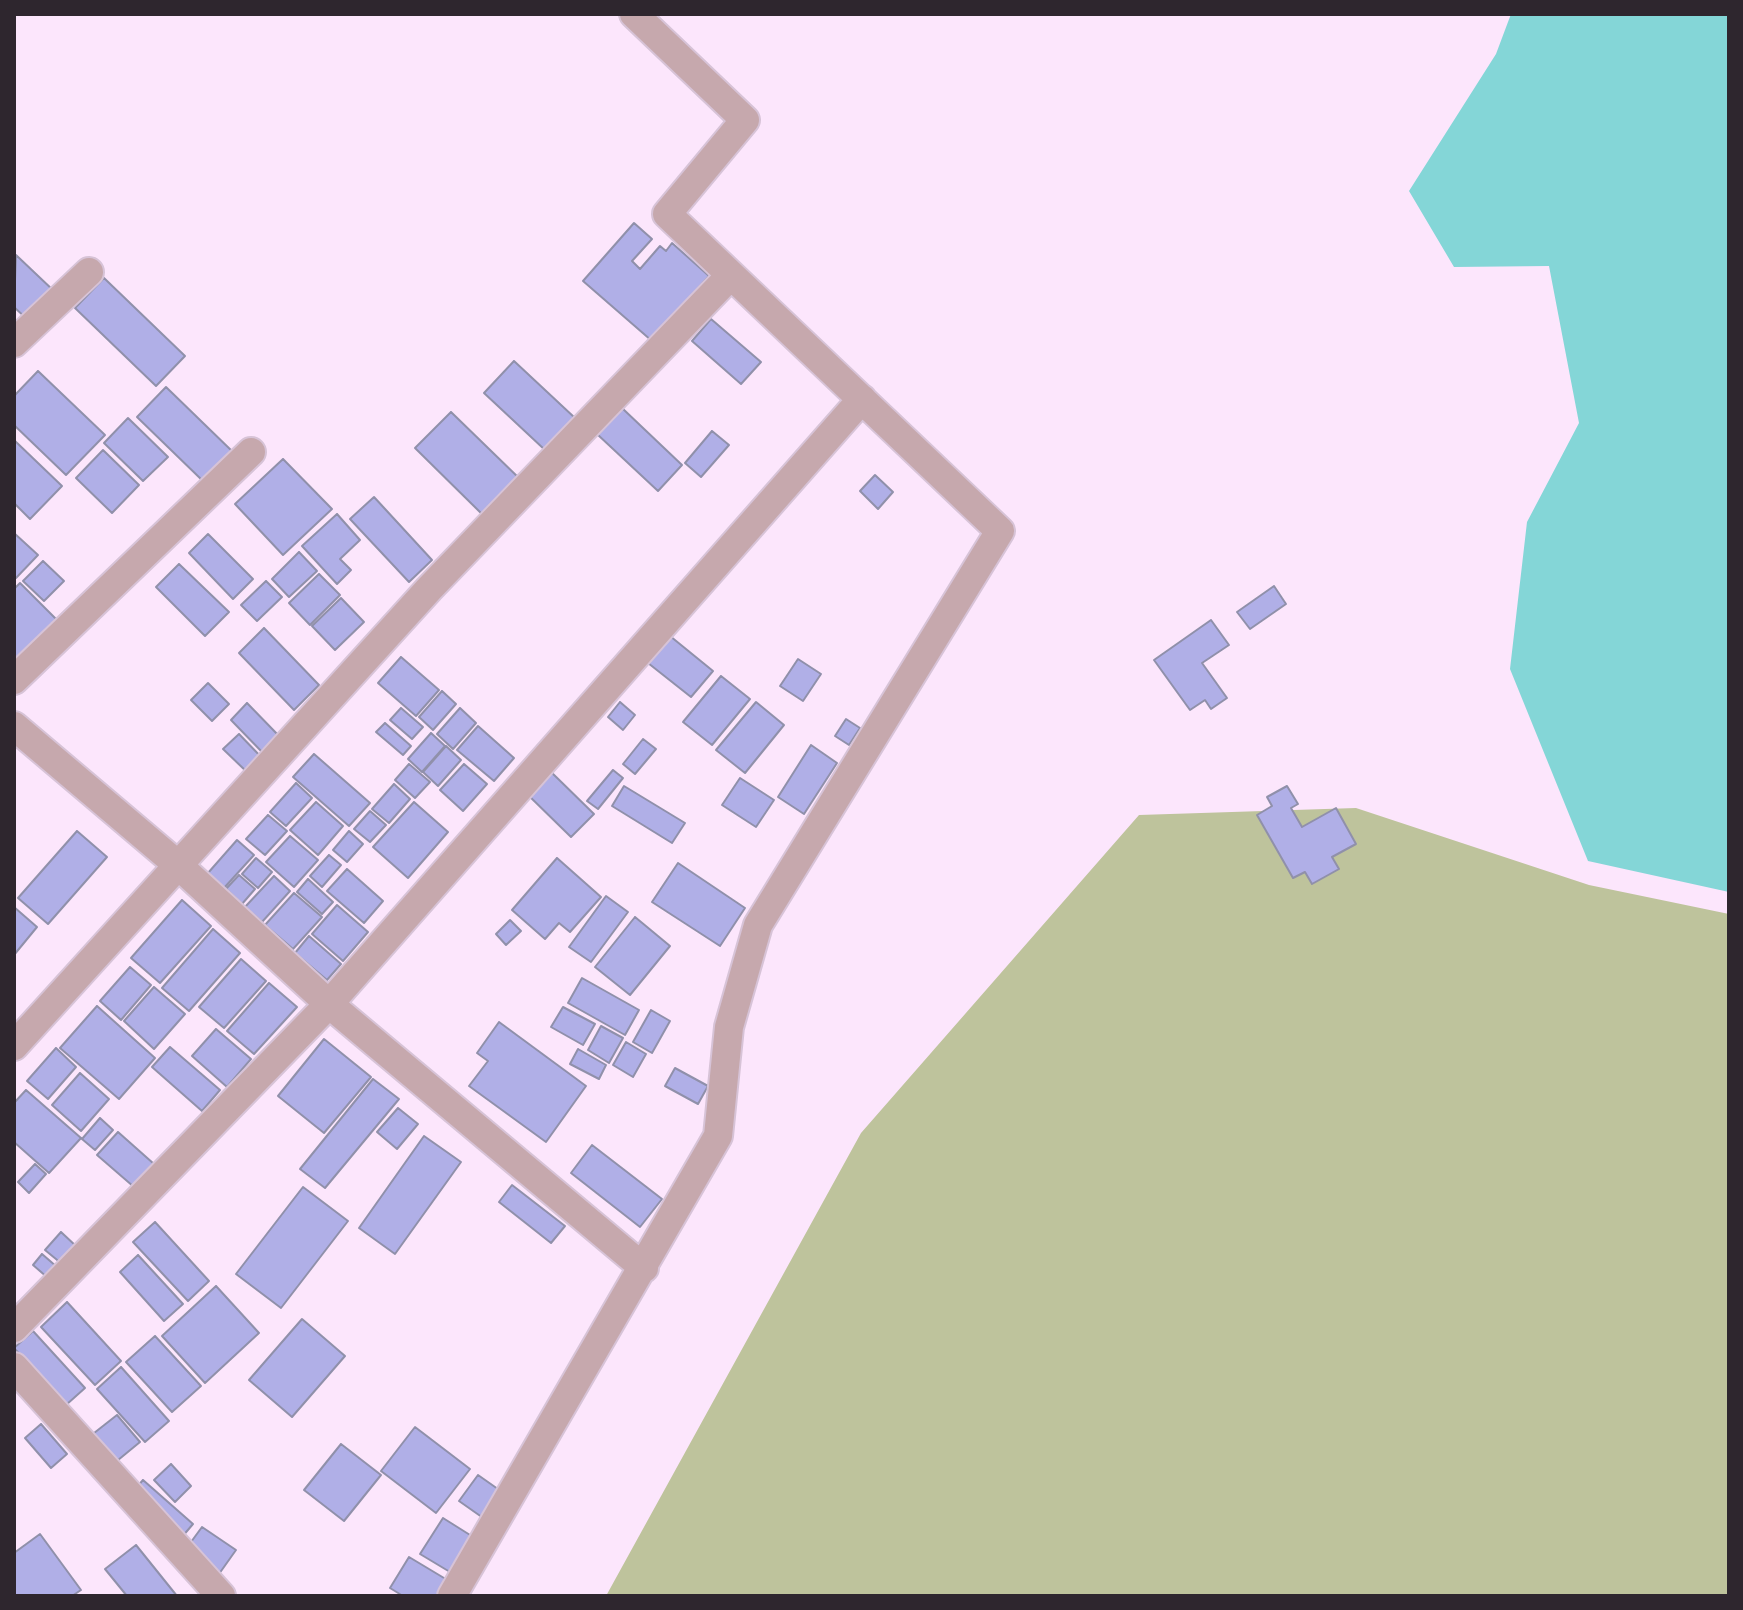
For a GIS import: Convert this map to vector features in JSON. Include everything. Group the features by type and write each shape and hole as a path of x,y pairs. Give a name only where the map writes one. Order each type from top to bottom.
{"street":[{"path":"452,1596 718,1136 729,1027 758,925 1000,531 667,214 745,120 634,14"},
{"path":"14,343 89,272"},
{"path":"14,1046 429,589 731,275"},
{"path":"14,1328 329,1004 862,399"},
{"path":"14,680 251,452"},
{"path":"14,726 178,865 329,1004 644,1268"},
{"path":"14,1367 221,1596"}],"shaded area":[{"path":"1511,14 1729,14 1729,892 1588,861 1510,669 1527,522 1579,423 1549,266 1454,267 1409,191 1496,54"},
{"path":"1356,808 1589,885 1729,914 1729,1596 606,1596 861,1133 1139,815"}],"building":[{"path":"634,223 652,239 632,261 640,269 660,246 666,251 672,243 709,276 652,341 583,281"},
{"path":"16,255 55,292 28,320 14,307"},
{"path":"104,278 185,356 156,386 75,308"},
{"path":"711,319 761,362 741,384 692,341"},
{"path":"514,361 575,418 545,450 484,393"},
{"path":"38,371 105,435 66,475 14,425 14,396"},
{"path":"166,387 234,453 205,483 137,417"},
{"path":"622,408 682,465 658,491 597,434"},
{"path":"451,412 522,481 486,518 415,448"},
{"path":"128,418 168,457 143,481 104,443"},
{"path":"712,431 729,445 701,477 685,463"},
{"path":"14,440 62,486 30,519 14,503"},
{"path":"103,450 139,485 112,513 76,478"},
{"path":"283,459 332,509 283,555 235,504"},
{"path":"875,475 893,492 878,509 860,491"},
{"path":"374,497 432,560 409,582 350,519"},
{"path":"337,514 360,540 340,559 351,570 337,584 302,546"},
{"path":"14,533 38,555 16,578 14,576"},
{"path":"208,534 253,579 233,599 189,553"},
{"path":"299,552 317,571 289,597 272,579"},
{"path":"43,561 64,581 44,601 23,581"},
{"path":"179,564 229,612 205,636 156,587"},
{"path":"319,574 340,595 310,625 289,603"},
{"path":"266,581 282,597 257,621 241,605"},
{"path":"20,583 60,623 14,671 14,589"},
{"path":"1274,586 1286,604 1250,629 1237,612"},
{"path":"341,598 364,622 335,650 312,626"},
{"path":"1211,620 1229,645 1202,663 1227,698 1211,709 1205,700 1190,710 1154,660"},
{"path":"264,628 319,685 294,710 239,653"},
{"path":"670,636 713,671 691,697 648,663"},
{"path":"401,657 439,690 416,716 378,683"},
{"path":"798,659 821,674 803,701 780,686"},
{"path":"721,676 750,699 712,745 683,722"},
{"path":"208,683 229,704 212,721 191,700"},
{"path":"442,691 456,704 433,730 419,717"},
{"path":"620,702 635,715 623,730 608,717"},
{"path":"756,702 784,725 745,773 716,750"},
{"path":"247,703 280,737 263,753 231,720"},
{"path":"401,708 423,727 412,739 390,720"},
{"path":"460,708 476,723 453,749 437,734"},
{"path":"846,719 860,728 849,745 835,736"},
{"path":"385,723 411,746 403,755 376,732"},
{"path":"478,726 514,758 494,781 457,750"},
{"path":"431,733 445,746 422,772 408,759"},
{"path":"239,734 264,760 249,774 223,749"},
{"path":"643,739 656,749 635,774 623,764"},
{"path":"811,745 837,763 804,814 778,797"},
{"path":"446,746 461,760 438,786 423,772"},
{"path":"314,754 370,803 349,826 293,777"},
{"path":"409,764 430,782 415,798 395,780"},
{"path":"464,764 487,784 463,811 440,790"},
{"path":"548,769 594,814 571,837 525,792"},
{"path":"613,770 623,778 598,809 587,801"},
{"path":"740,778 774,800 756,827 722,805"},
{"path":"296,783 312,798 286,826 270,812"},
{"path":"394,784 410,799 389,823 372,809"},
{"path":"624,786 685,823 672,843 612,806"},
{"path":"1287,786 1298,804 1291,808 1302,827 1336,808 1356,844 1332,857 1339,869 1312,884 1305,872 1293,878 1257,815 1272,806 1267,797"},
{"path":"316,802 343,826 318,855 290,830"},
{"path":"414,802 448,832 408,878 373,847"},
{"path":"370,811 386,825 370,842 354,829"},
{"path":"268,815 287,831 265,855 246,839"},
{"path":"77,831 107,857 48,924 18,898"},
{"path":"349,831 363,844 347,862 333,850"},
{"path":"290,836 318,860 294,887 266,862"},
{"path":"237,840 254,855 224,888 208,873"},
{"path":"329,855 341,865 322,887 310,876"},
{"path":"256,858 272,872 258,888 242,874"},
{"path":"557,858 601,897 570,932 559,923 545,939 512,910"},
{"path":"678,863 745,908 720,946 652,902"},
{"path":"347,869 383,901 364,923 327,891"},
{"path":"239,875 255,889 242,904 226,889"},
{"path":"274,876 290,891 262,922 245,907"},
{"path":"308,879 333,902 322,914 297,892"},
{"path":"294,893 322,917 293,949 265,925"},
{"path":"606,896 628,912 591,962 569,947"},
{"path":"182,900 211,926 160,983 131,958"},
{"path":"337,905 368,932 343,961 312,934"},
{"path":"14,907 37,927 14,955"},
{"path":"635,917 670,946 630,995 595,967"},
{"path":"510,920 521,931 506,945 496,934"},
{"path":"213,929 240,953 189,1011 162,988"},
{"path":"309,936 341,964 327,980 295,953"},
{"path":"241,959 266,981 224,1028 199,1007"},
{"path":"130,967 151,985 121,1020 100,1001"},
{"path":"582,978 639,1010 625,1035 568,1003"},
{"path":"269,983 297,1007 254,1054 227,1031"},
{"path":"154,987 185,1014 154,1049 124,1021"},
{"path":"97,1006 155,1058 119,1099 60,1048"},
{"path":"563,1007 595,1024 583,1045 551,1027"},
{"path":"651,1010 670,1021 652,1053 633,1042"},
{"path":"499,1022 586,1086 546,1142 469,1086 488,1061 477,1053"},
{"path":"601,1026 623,1038 609,1063 588,1050"},
{"path":"216,1029 251,1059 227,1087 192,1056"},
{"path":"324,1039 371,1077 324,1133 278,1096"},
{"path":"626,1042 646,1054 633,1077 613,1065"},
{"path":"170,1047 220,1090 202,1111 152,1067"},
{"path":"56,1048 76,1067 48,1099 27,1081"},
{"path":"578,1049 606,1065 599,1079 570,1064"},
{"path":"675,1068 708,1086 698,1104 665,1086"},
{"path":"80,1073 109,1099 81,1131 52,1105"},
{"path":"373,1079 399,1099 325,1188 300,1169"},
{"path":"26,1090 81,1138 49,1173 14,1142 14,1103"},
{"path":"398,1108 418,1124 397,1149 377,1132"},
{"path":"100,1118 113,1130 95,1150 82,1139"},
{"path":"118,1132 154,1164 134,1187 97,1155"},
{"path":"424,1136 461,1162 395,1254 359,1228"},
{"path":"592,1145 662,1199 640,1227 571,1173"},
{"path":"35,1164 46,1174 29,1193 18,1182"},
{"path":"512,1185 565,1226 551,1243 499,1202"},
{"path":"303,1187 348,1221 281,1308 236,1274"},
{"path":"155,1222 209,1281 188,1301 133,1242"},
{"path":"61,1232 77,1247 62,1264 45,1250"},
{"path":"42,1254 57,1267 48,1278 33,1265"},
{"path":"138,1255 183,1304 164,1321 120,1272"},
{"path":"216,1286 259,1333 205,1383 162,1336"},
{"path":"67,1302 121,1361 95,1385 41,1327"},
{"path":"302,1319 345,1356 292,1417 249,1380"},
{"path":"33,1331 85,1388 66,1405 14,1348"},
{"path":"155,1336 201,1386 172,1412 126,1362"},
{"path":"121,1367 169,1421 145,1442 97,1389"},
{"path":"117,1415 140,1442 112,1465 89,1437"},
{"path":"41,1424 67,1454 51,1468 25,1438"},
{"path":"415,1427 470,1469 436,1513 381,1471"},
{"path":"341,1444 381,1475 344,1521 304,1490"},
{"path":"171,1464 191,1486 175,1502 154,1480"},
{"path":"478,1475 505,1494 486,1520 459,1501"},
{"path":"143,1480 193,1524 176,1544 125,1501"},
{"path":"443,1518 478,1540 455,1575 420,1554"},
{"path":"202,1527 236,1550 214,1581 180,1557"},
{"path":"40,1534 81,1590 72,1596 14,1596 14,1553"},
{"path":"136,1545 177,1596 127,1596 105,1569"},
{"path":"409,1557 454,1584 446,1596 403,1596 390,1588"}]}
